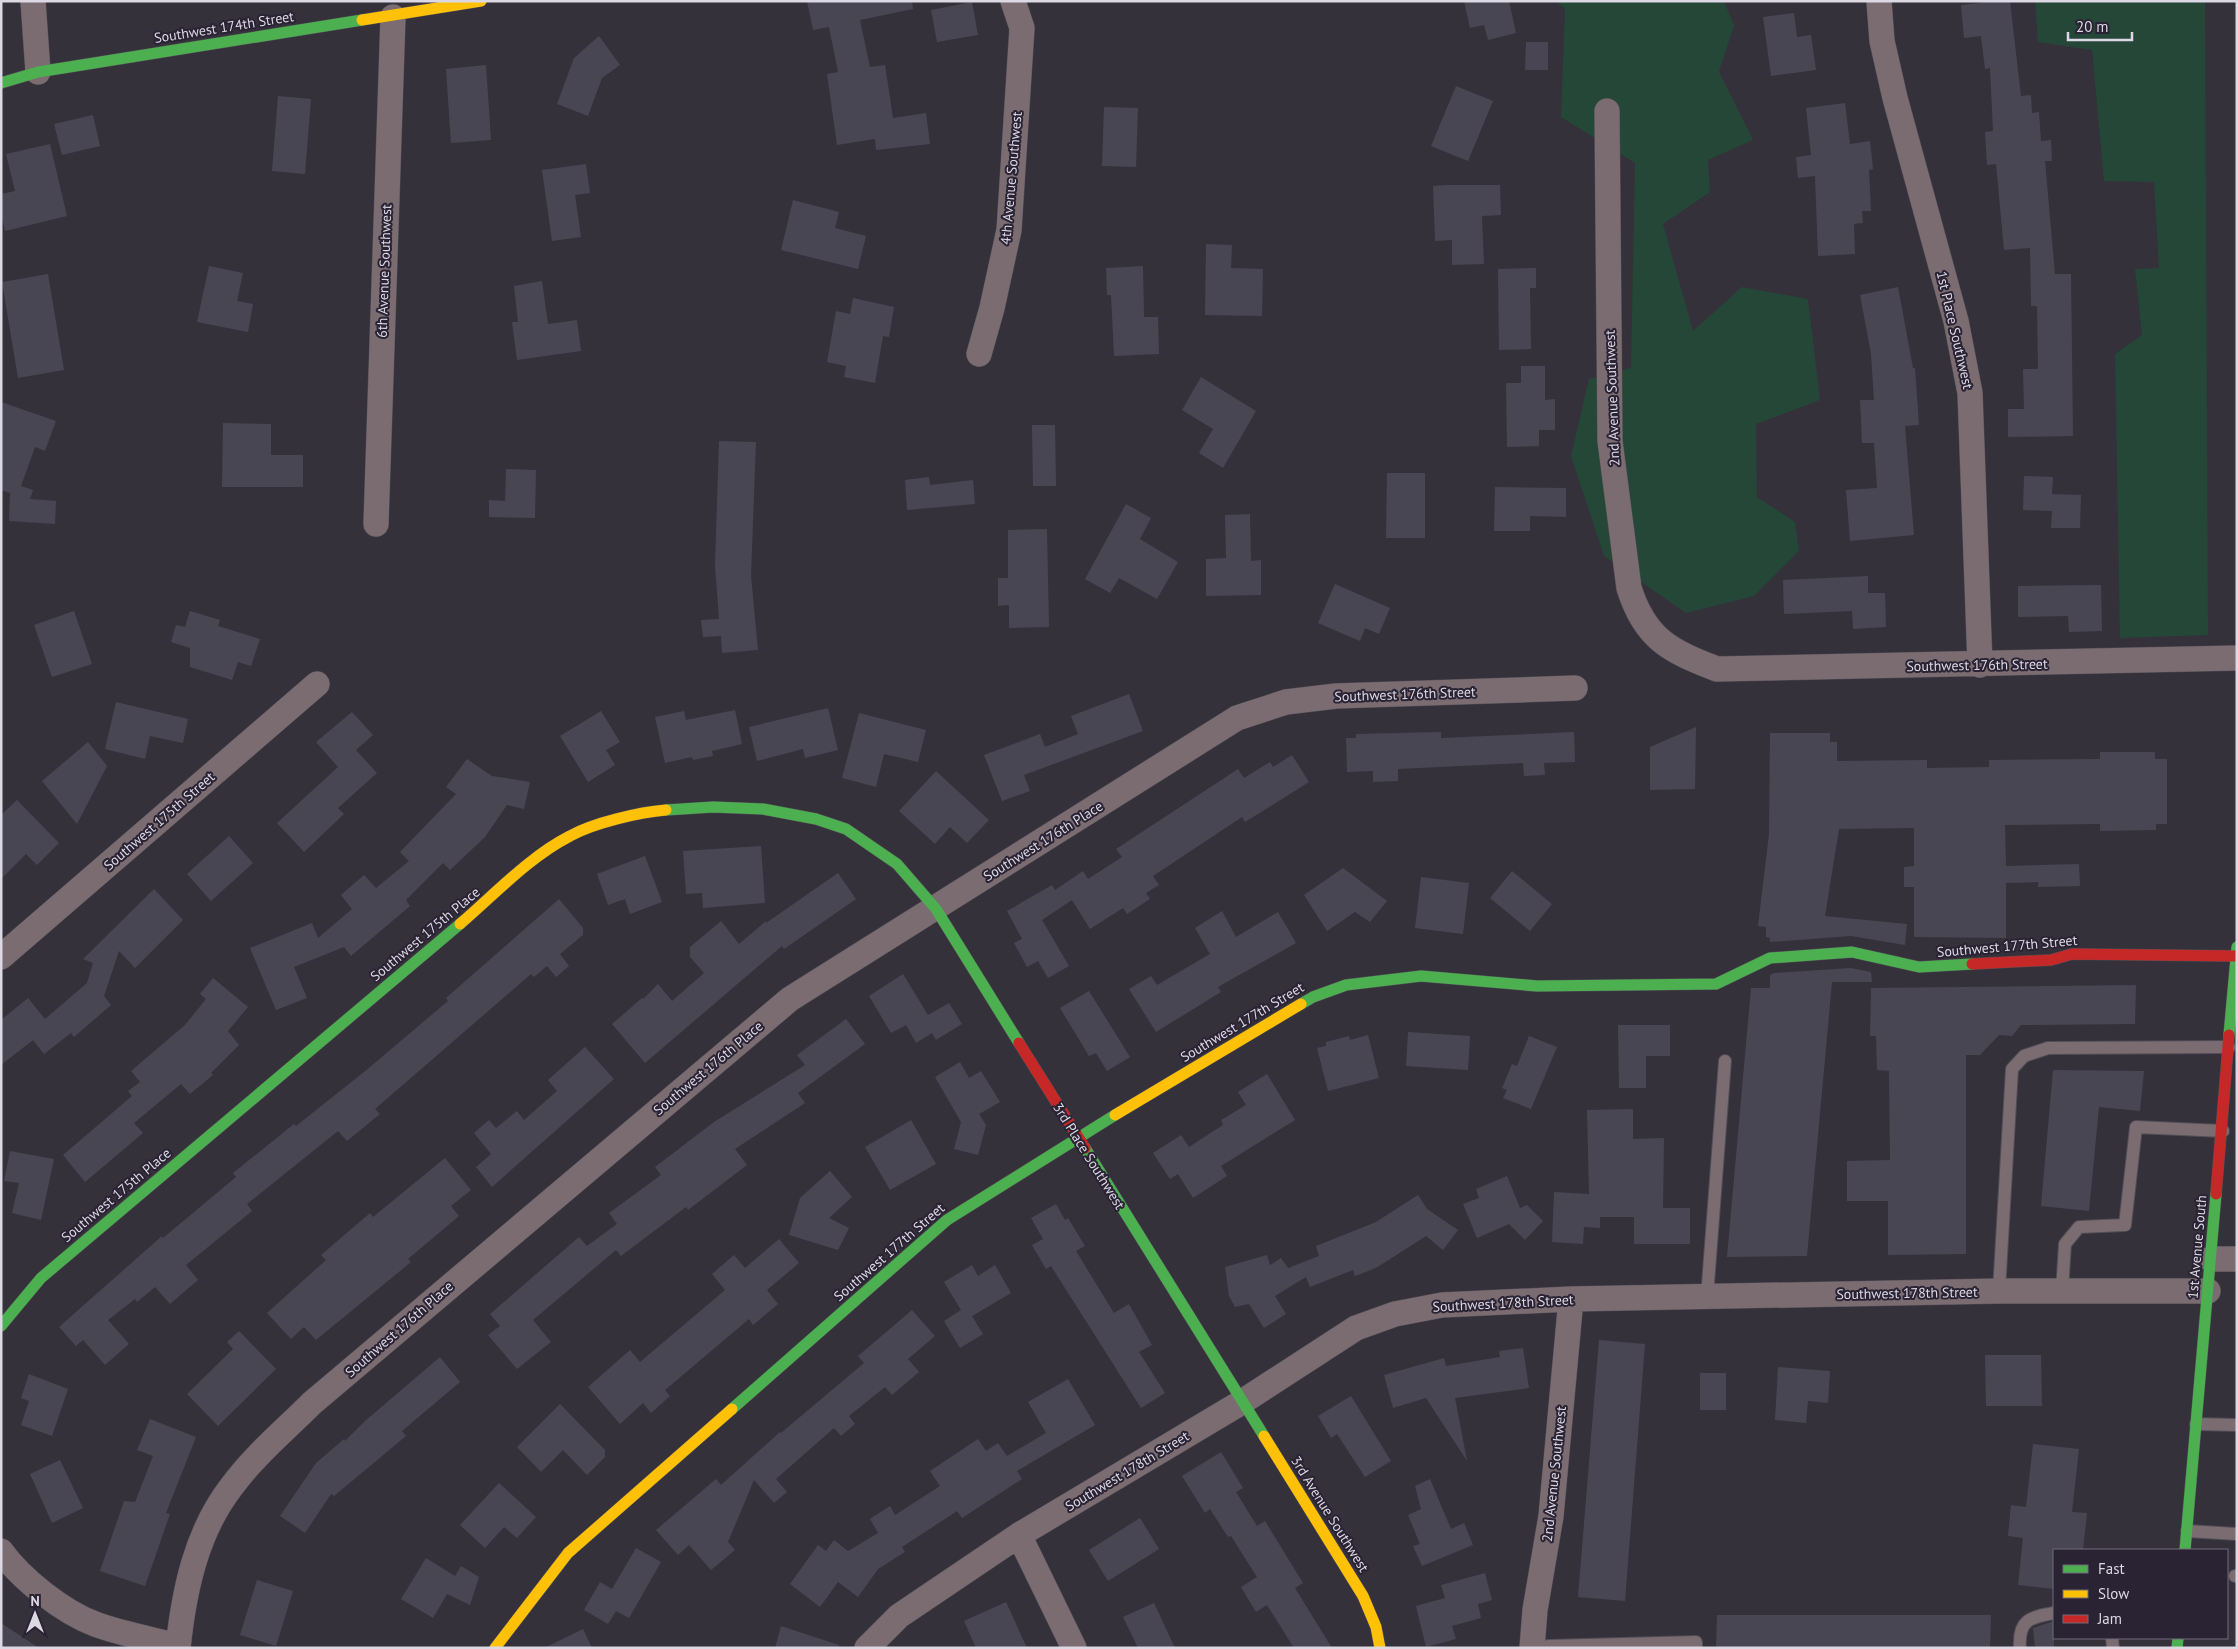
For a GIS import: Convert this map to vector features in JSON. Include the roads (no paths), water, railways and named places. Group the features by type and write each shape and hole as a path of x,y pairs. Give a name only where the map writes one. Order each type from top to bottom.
{"street":[{"path":"33,1 38,72"},
{"name":"Southwest 174th Street","path":"1,83 38,72 393,17 481,1"},
{"name":"4th Avenue Southwest","path":"979,354 992,308 1009,230 1022,28 1013,1"},
{"name":"1st Place Southwest","path":"1878,1 1882,41 1893,88 1956,321 1970,393 1980,665"},
{"name":"6th Avenue Southwest","path":"376,524 393,17"},
{"name":"2nd Avenue Southwest","path":"1607,111 1610,441 1629,588 1636,611 1652,633 1679,655 1717,669"},
{"name":"Southwest 176th Street","path":"1717,669 1980,665 2237,658"},
{"name":"Southwest 175th Street","path":"1,957 317,684"},
{"name":"Southwest 176th Street","path":"1237,718 1286,702 1336,696 1574,688"},
{"name":"Southwest 176th Place","path":"178,1647 191,1570 206,1529 231,1486 312,1403 790,999 936,909 1237,718"},
{"name":"Southwest 175th Place","path":"1,1326 41,1278 542,854 571,835 616,820 657,811 713,807 764,809 807,817 846,829 875,847 897,864 936,909"},
{"name":"3rd Place Southwest","path":"936,909 1242,1402"},
{"name":"1st Avenue South","path":"2186,1549 2223,1131 2231,1109 2229,1047 2237,947"},
{"name":"Southwest 177th Street","path":"496,1648 568,1553 947,1220 1078,1137 1313,997 1346,985 1374,980 1421,976 1537,986 1716,984 1770,958 1852,952 1919,967 2051,960 2072,954 2236,956"},
{"path":"2211,1260 2237,1260"},
{"name":"Southwest 178th Street","path":"868,1648 899,1616 1019,1535 1242,1402 1356,1328 1395,1314 1442,1305 1571,1299 1999,1291 2208,1291"},
{"name":"2nd Avenue Southwest","path":"1540,1647 1535,1610 1551,1516 1571,1299"},
{"name":"3rd Avenue Southwest","path":"1242,1402 1363,1596 1376,1627 1380,1648"},
{"path":"1019,1535 1074,1648"},
{"path":"1,1551 7,1559 51,1600 94,1624 178,1647"}],"lane":[{"path":"1999,1291 2012,1069 2024,1056 2048,1048 2229,1047"},
{"path":"1707,1297 1725,1061"},
{"path":"2062,1291 2064,1244 2079,1227 2125,1225 2136,1127 2223,1131"},
{"path":"2196,1424 2237,1425"},
{"path":"2187,1531 2237,1534"},
{"path":"2020,1648 2019,1636 2026,1621 2033,1617 2053,1613"},
{"path":"1540,1647 1696,1642 1696,1648"}]}
